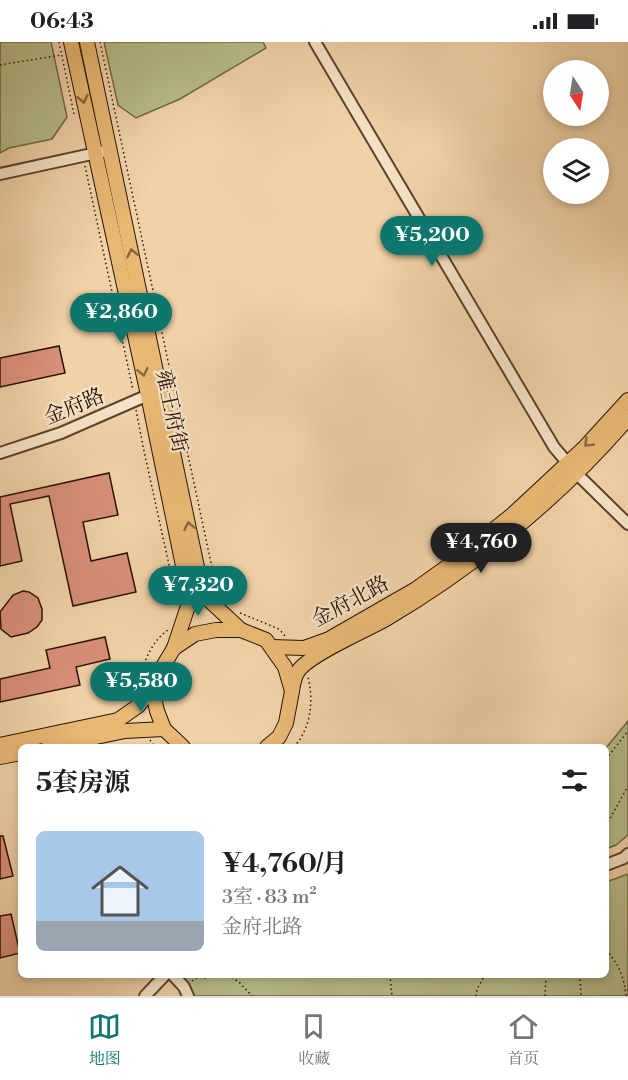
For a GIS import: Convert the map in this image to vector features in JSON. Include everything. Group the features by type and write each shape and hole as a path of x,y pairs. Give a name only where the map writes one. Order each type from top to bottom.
{"main road":[{"name":"雍王府街","path":"71,42 90,154 148,396 202,591 241,630"},
{"name":"雍王府街","path":"87,42 110,150 148,396 189,600 174,648 152,688"},
{"name":"金府北路","path":"292,691 297,672 316,657 385,620 507,535 572,468 628,400"},
{"name":"金府北路","path":"272,647 304,648 329,639 416,589 452,564 572,468 628,418"},
{"path":"174,648 195,634 216,630 241,630 266,640 285,667 292,691 286,723 279,737 271,744"},
{"path":"0,745 118,720 138,706 152,688"},
{"path":"152,688 164,729 180,744"},
{"path":"64,744 144,729 164,729"},
{"path":"0,757 18,754"}],"street":[{"path":"315,42 554,447 628,524"},
{"path":"0,174 110,150"},
{"name":"金府路","path":"0,453 61,433 148,396"},
{"path":"609,864 627,856"},
{"path":"145,996 162,978"},
{"path":"174,978 186,992"}],"path":[{"path":"58,42 74,114"},
{"name":"雍王府街","path":"100,42 220,610"},
{"path":"0,65 61,55"},
{"name":"雍王府街","path":"90,154 87,178 148,396 141,441 179,608"},
{"path":"241,613 279,630 297,648"},
{"path":"138,706 136,690 144,660 163,633 169,629"},
{"path":"297,744 310,716 311,690 305,666"},
{"path":"144,729 153,744"},
{"path":"609,755 628,731"},
{"path":"609,821 628,786"},
{"path":"609,953 618,963 626,996"},
{"path":"186,992 197,978"},
{"path":"233,978 252,996"},
{"path":"390,978 392,996"},
{"path":"476,996 483,978"},
{"path":"544,996 546,978"},
{"path":"580,978 581,996"}],"green space":[{"path":"0,42 51,42 67,117 52,139 9,148 0,153"},
{"path":"104,42 263,42 266,48 180,99 136,118 118,105"},
{"path":"628,721 628,835 609,848 609,744"},
{"path":"628,874 628,996 182,996 178,978 609,978 609,881"}],"building":[{"path":"59,346 65,373 0,387 0,358"},
{"path":"109,473 118,515 83,522 91,561 127,553 136,592 73,606 49,496 10,504 22,561 0,566 0,497"},
{"path":"23,591 38,598 42,609 42,620 28,633 11,637 1,629 0,612 13,595"},
{"path":"105,637 110,659 76,667 80,685 0,702 0,679 50,668 46,650"},
{"path":"0,836 3,836 13,876 0,879"},
{"path":"11,914 18,954 0,958 0,916"}]}
